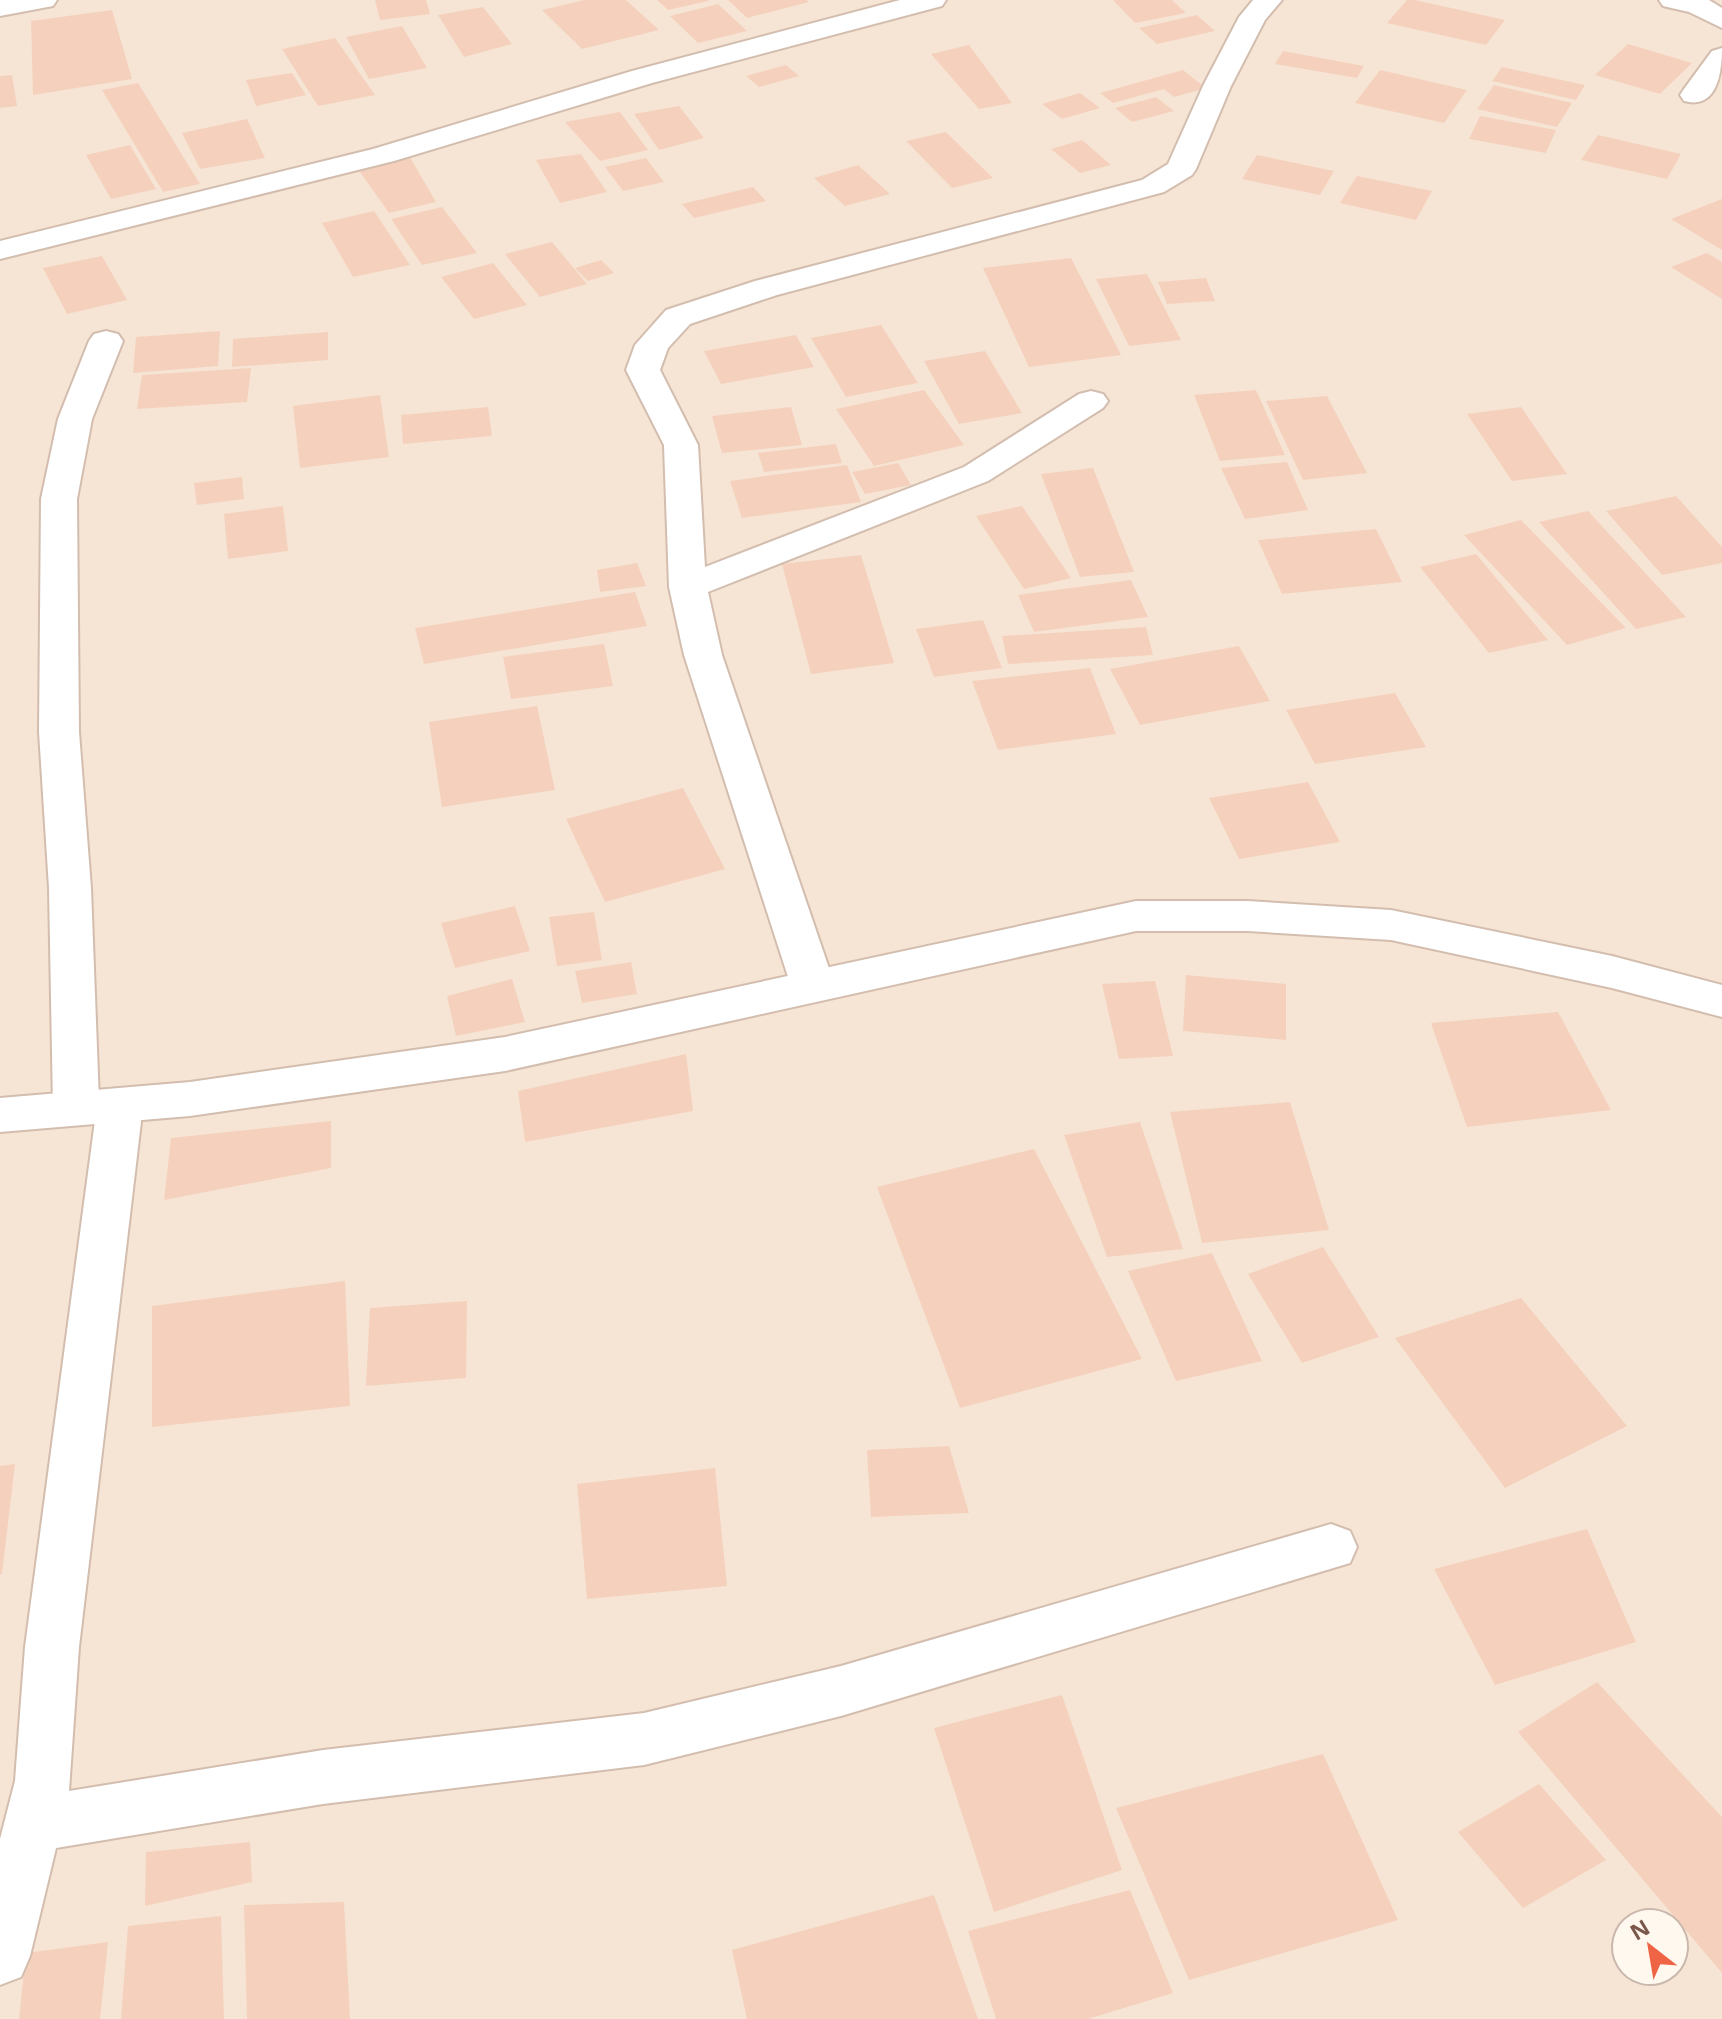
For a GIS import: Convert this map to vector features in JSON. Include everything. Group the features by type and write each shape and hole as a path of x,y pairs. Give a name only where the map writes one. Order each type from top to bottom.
{"street":[{"path":"0,8 43,0"},
{"path":"0,250 383,155 642,77 932,0"},
{"path":"813,986 703,655 688,587 681,445 643,370 652,345 678,317 766,288 1153,186 1181,169 1217,86 1253,17 1268,0"},
{"path":"1673,0 1698,5 1722,20"},
{"path":"1694,95 1722,57"},
{"path":"0,1956 43,1781 98,1106 70,888 59,732 59,499 75,419 106,341"},
{"path":"688,587 976,474 1091,401"},
{"path":"0,1115 190,1099 505,1054 1136,916 1248,916 1391,925 1612,972 1722,1001"},
{"path":"33,1824 323,1777 644,1739 841,1691 1331,1547"}],"shaded area":[{"path":"0,0 1722,0 1722,2019 0,2019"}],"building":[{"path":"375,0 426,0 430,14 380,20"},
{"path":"584,0 626,0 659,30 582,49 542,10"},
{"path":"657,0 708,0 708,1 668,10"},
{"path":"728,0 806,0 809,2 747,18"},
{"path":"1113,0 1172,0 1186,13 1135,23"},
{"path":"1407,0 1505,20 1486,45 1387,23"},
{"path":"718,4 747,31 698,43 670,16"},
{"path":"483,7 512,44 464,57 438,15"},
{"path":"112,10 132,79 33,95 31,21"},
{"path":"1197,15 1215,31 1157,44 1139,28"},
{"path":"402,26 427,68 369,79 346,37"},
{"path":"335,38 375,95 318,106 282,49"},
{"path":"1628,44 1692,63 1660,94 1595,75"},
{"path":"969,45 1012,103 979,109 931,54"},
{"path":"1283,51 1364,66 1357,78 1275,64"},
{"path":"786,65 799,76 759,87 746,76"},
{"path":"1502,67 1585,85 1576,100 1492,81"},
{"path":"1183,70 1206,88 1174,97 1164,89 1113,103 1100,93"},
{"path":"1380,70 1467,90 1444,123 1355,103"},
{"path":"292,73 306,95 256,106 246,80"},
{"path":"12,75 17,106 0,108 0,76"},
{"path":"138,83 200,184 163,192 102,90"},
{"path":"1494,85 1572,103 1557,127 1477,109"},
{"path":"1080,93 1100,108 1062,119 1042,104"},
{"path":"1156,97 1174,111 1132,122 1115,108"},
{"path":"679,106 704,138 659,150 634,114"},
{"path":"620,112 648,150 600,161 565,122"},
{"path":"1480,116 1556,130 1546,153 1469,139"},
{"path":"247,119 265,158 200,169 182,133"},
{"path":"946,132 993,178 952,188 906,141"},
{"path":"1598,135 1681,154 1667,179 1581,160"},
{"path":"1082,140 1111,165 1080,173 1051,149"},
{"path":"130,145 156,189 111,199 86,155"},
{"path":"408,154 436,202 389,213 355,165"},
{"path":"581,154 607,192 560,203 536,160"},
{"path":"1257,155 1334,171 1320,195 1242,179"},
{"path":"646,158 664,182 623,191 605,167"},
{"path":"858,165 890,194 845,206 814,178"},
{"path":"1357,176 1432,191 1416,220 1340,203"},
{"path":"753,187 766,201 694,218 682,204"},
{"path":"1722,199 1722,250 1671,219"},
{"path":"442,207 477,253 422,265 391,219"},
{"path":"374,211 410,265 353,277 322,223"},
{"path":"552,242 587,284 540,297 505,254"},
{"path":"1707,253 1722,262 1722,299 1671,267"},
{"path":"102,256 127,300 67,314 43,268"},
{"path":"1071,258 1121,355 1029,367 983,268"},
{"path":"601,260 614,273 588,281 575,268"},
{"path":"493,263 527,305 474,319 441,277"},
{"path":"1147,274 1181,340 1129,346 1096,279"},
{"path":"1206,278 1215,301 1167,304 1158,282"},
{"path":"881,325 918,383 846,397 811,338"},
{"path":"220,331 218,366 133,373 136,337"},
{"path":"328,332 328,360 232,367 233,339"},
{"path":"796,335 814,367 721,384 704,351"},
{"path":"985,351 1022,413 959,424 924,361"},
{"path":"251,368 247,402 137,409 142,375"},
{"path":"924,390 964,445 874,466 836,409"},
{"path":"1256,390 1285,455 1220,461 1194,395"},
{"path":"380,395 389,457 300,468 293,406"},
{"path":"1327,396 1367,473 1303,480 1266,401"},
{"path":"488,407 492,436 403,444 401,415"},
{"path":"791,407 802,445 722,453 712,416"},
{"path":"1521,407 1567,474 1512,481 1467,414"},
{"path":"836,444 842,463 764,472 758,453"},
{"path":"1287,462 1308,510 1245,519 1221,468"},
{"path":"898,463 911,485 865,494 852,472"},
{"path":"847,465 861,502 742,518 730,481"},
{"path":"1093,468 1134,572 1080,577 1041,474"},
{"path":"242,477 244,499 197,505 194,483"},
{"path":"1676,496 1722,547 1722,563 1662,575 1606,511"},
{"path":"283,506 288,551 228,559 224,514"},
{"path":"1022,506 1071,578 1024,589 976,516"},
{"path":"1588,511 1686,617 1636,629 1539,522"},
{"path":"1521,520 1626,628 1567,645 1464,535"},
{"path":"1376,529 1402,582 1282,594 1258,540"},
{"path":"1476,554 1548,640 1489,653 1420,567"},
{"path":"861,555 894,663 811,674 782,564"},
{"path":"637,563 646,586 600,592 597,570"},
{"path":"1131,580 1148,617 1034,632 1018,595"},
{"path":"635,592 647,626 424,664 415,628"},
{"path":"983,620 1002,668 934,677 916,629"},
{"path":"1146,627 1153,655 1008,664 1002,636"},
{"path":"604,644 613,686 511,699 503,657"},
{"path":"1239,646 1270,701 1140,725 1110,669"},
{"path":"1090,668 1116,734 998,750 972,681"},
{"path":"1395,693 1426,747 1315,764 1286,710"},
{"path":"537,706 555,790 442,807 429,722"},
{"path":"1308,782 1340,842 1239,859 1209,798"},
{"path":"683,788 725,869 605,902 566,819"},
{"path":"515,906 530,951 455,968 441,923"},
{"path":"594,912 602,960 557,966 549,917"},
{"path":"631,962 637,994 582,1003 575,971"},
{"path":"1186,975 1286,984 1286,1040 1183,1031"},
{"path":"512,979 525,1022 456,1036 447,996"},
{"path":"1155,981 1173,1056 1119,1059 1102,984"},
{"path":"1558,1012 1611,1110 1467,1127 1431,1023"},
{"path":"686,1054 693,1111 525,1142 518,1091"},
{"path":"1290,1102 1329,1230 1202,1243 1170,1112"},
{"path":"331,1121 331,1168 164,1200 171,1138"},
{"path":"1140,1122 1183,1249 1107,1257 1064,1135"},
{"path":"1034,1149 1142,1359 960,1408 877,1187"},
{"path":"1323,1247 1379,1337 1302,1363 1248,1274"},
{"path":"1212,1253 1262,1361 1176,1381 1128,1271"},
{"path":"345,1281 350,1406 152,1427 152,1306"},
{"path":"1521,1298 1627,1426 1505,1488 1395,1338"},
{"path":"467,1301 466,1378 366,1386 370,1308"},
{"path":"949,1446 969,1513 871,1517 867,1450"},
{"path":"15,1464 2,1574 0,1574 0,1466"},
{"path":"715,1468 727,1586 587,1599 577,1484"},
{"path":"1587,1529 1636,1642 1495,1685 1434,1569"},
{"path":"1597,1682 1722,1817 1722,1973 1690,1935 1690,1907 1666,1907 1518,1732"},
{"path":"1062,1695 1122,1870 994,1912 934,1728"},
{"path":"1323,1754 1398,1920 1189,1980 1116,1808"},
{"path":"1539,1784 1606,1860 1523,1908 1458,1832"},
{"path":"250,1842 252,1882 145,1906 146,1852"},
{"path":"1130,1890 1173,1993 1088,2019 996,2019 968,1931"},
{"path":"934,1895 978,2019 747,2019 732,1950"},
{"path":"344,1902 350,2019 247,2019 244,1905"},
{"path":"221,1916 224,2019 121,2019 128,1926"},
{"path":"108,1942 100,2019 19,2019 26,1953"}]}
